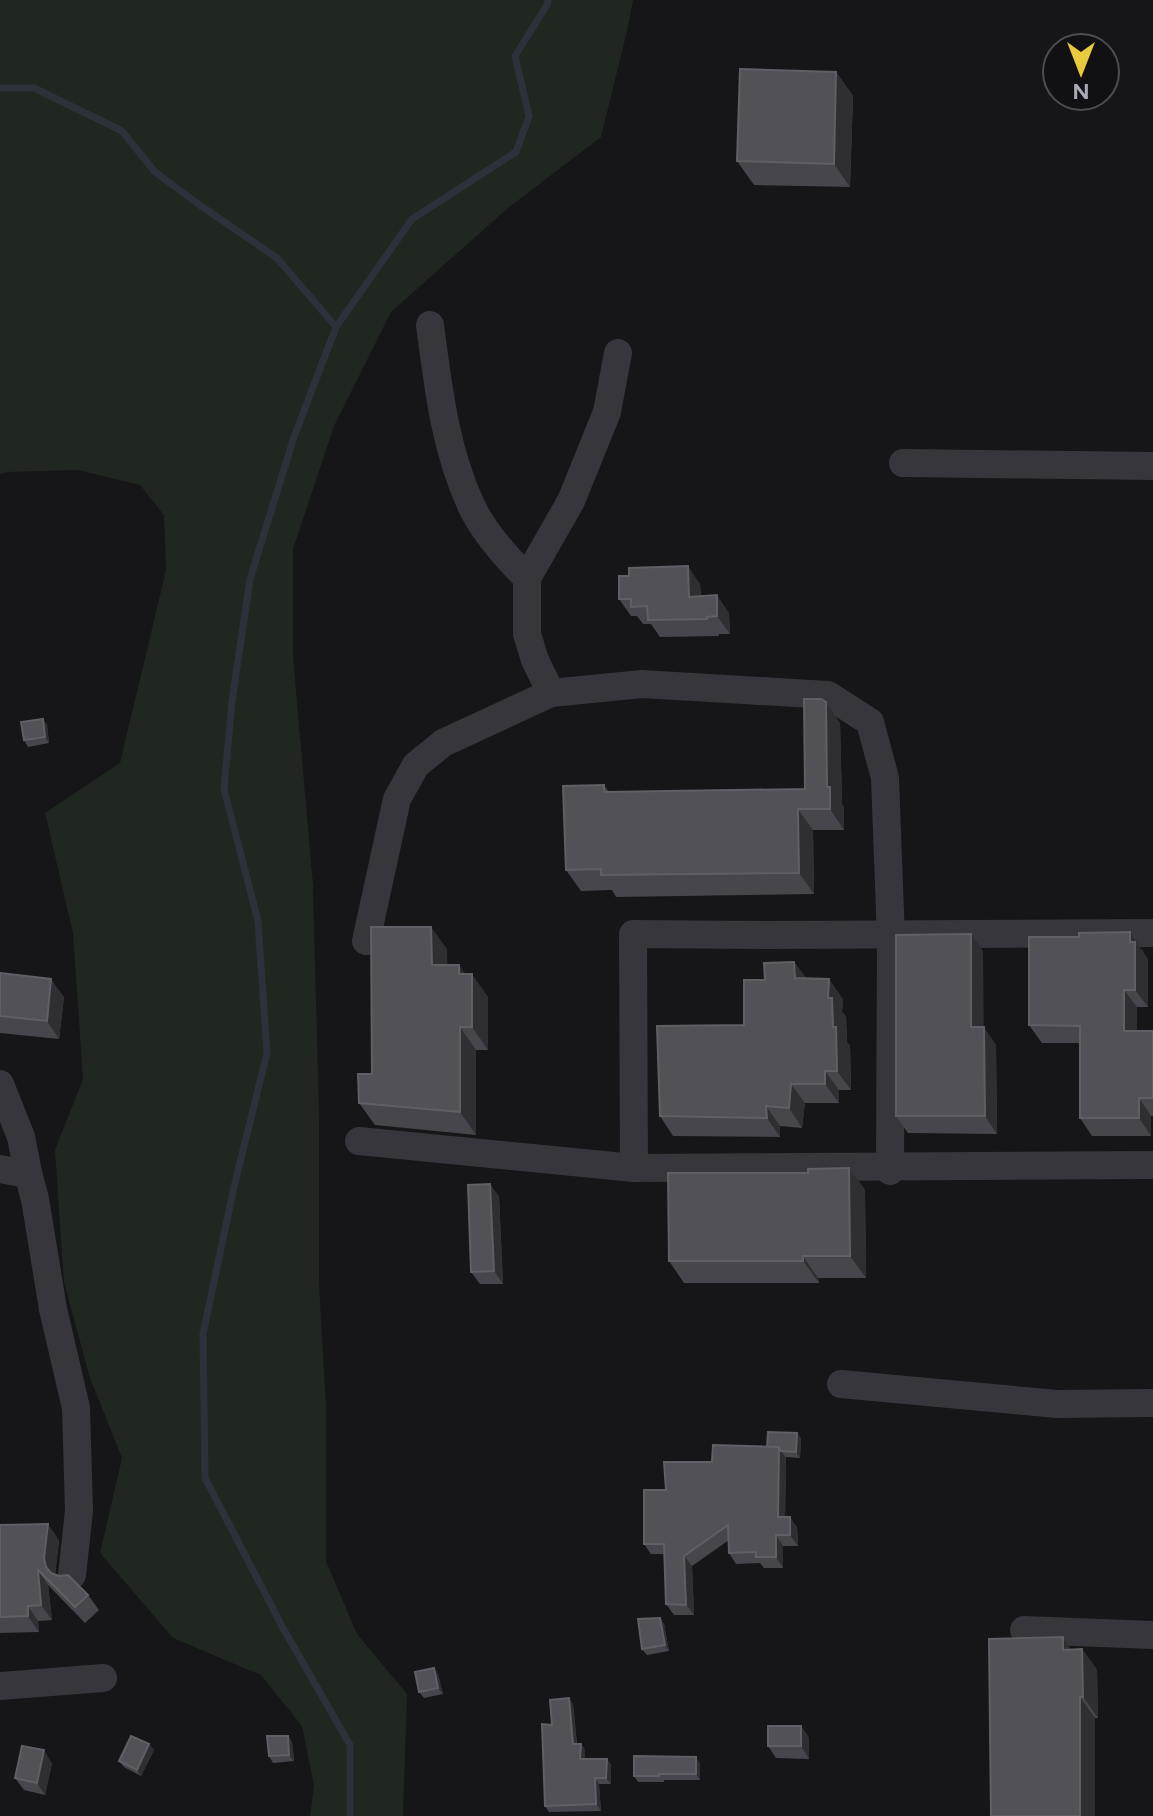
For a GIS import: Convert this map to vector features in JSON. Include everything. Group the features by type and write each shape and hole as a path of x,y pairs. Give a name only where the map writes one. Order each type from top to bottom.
{"street":[{"path":"430,325 440,402 454,457 472,506 503,554 527,578"},
{"path":"551,693 527,634 527,578 571,501 607,412 618,353"},
{"path":"903,463 1153,466"},
{"path":"366,941 397,799 416,765 443,743 551,693 642,684 828,695 870,722 885,778 891,939 890,1171"},
{"path":"634,1168 633,934 1153,933"},
{"path":"0,1084 21,1137 35,1199 53,1309 76,1408 79,1511 72,1575"},
{"path":"359,1141 634,1168 1153,1165"},
{"path":"0,1169 29,1177"},
{"path":"841,1384 1057,1404 1153,1403"},
{"path":"1024,1630 1153,1635"},
{"path":"0,1686 103,1678"}],"shaded area":[{"path":"0,0 633,0 601,137 508,208 391,312 334,426 293,549 293,656 313,885 319,1118 319,1284 326,1407 326,1561 357,1634 407,1694 403,1816 310,1816 314,1786 302,1726 261,1675 173,1638 100,1553 122,1458 89,1375 64,1282 55,1150 83,1079 73,933 45,813 120,763 166,570 164,515 140,485 77,470 0,474"}],"building":[{"path":"740,69 836,72 834,164 737,161"},
{"path":"688,566 689,597 717,595 717,616 707,619 648,620 647,606 631,607 631,599 619,599 619,576 629,576 629,568"},
{"path":"804,699 826,702 830,809 798,809 799,873 601,875 601,869 566,870 563,786 604,785 604,792 805,789"},
{"path":"43,719 45,737 24,740 21,722"},
{"path":"371,927 431,927 432,965 459,965 459,974 472,974 472,1027 460,1027 460,1112 359,1103 358,1074 372,1074"},
{"path":"1130,932 1130,942 1135,942 1135,990 1124,990 1124,1031 1153,1031 1153,1098 1139,1098 1139,1118 1080,1118 1080,1026 1029,1025 1029,937 1079,937 1079,933"},
{"path":"971,934 971,1027 984,1027 985,1116 896,1116 896,935"},
{"path":"794,962 795,978 829,979 828,998 832,998 833,1027 836,1027 837,1071 825,1071 825,1084 791,1084 789,1108 766,1106 767,1118 660,1116 657,1026 744,1025 744,980 765,980 764,963"},
{"path":"0,973 51,979 47,1021 0,1016"},
{"path":"849,1168 850,1256 803,1256 803,1261 669,1261 668,1173 808,1173 808,1169"},
{"path":"490,1184 494,1271 471,1272 468,1185"},
{"path":"768,1432 797,1433 796,1452 767,1447"},
{"path":"713,1445 779,1447 778,1517 790,1517 790,1535 776,1535 776,1557 756,1557 756,1552 729,1553 728,1525 684,1556 686,1605 666,1604 664,1544 644,1544 644,1490 666,1490 664,1462 712,1462"},
{"path":"48,1524 44,1558 46,1567 59,1576 68,1575 88,1595 75,1607 38,1570 41,1605 28,1606 28,1616 0,1617 0,1525"},
{"path":"660,1618 665,1645 642,1649 638,1619"},
{"path":"1063,1637 1063,1650 1082,1649 1080,1816 991,1816 989,1639"},
{"path":"434,1668 438,1688 419,1692 415,1672"},
{"path":"569,1698 573,1744 581,1744 580,1759 607,1759 606,1778 595,1778 596,1804 545,1806 542,1724 552,1725 550,1700"},
{"path":"768,1726 801,1726 801,1746 768,1746"},
{"path":"131,1736 149,1744 137,1770 119,1761"},
{"path":"267,1736 288,1736 289,1755 269,1756"},
{"path":"22,1746 44,1750 37,1783 15,1778"},
{"path":"634,1756 696,1757 696,1774 634,1776"}],"waterway":[{"path":"350,1816 350,1745 283,1628 205,1478 203,1334 234,1187 267,1053 258,921 224,789 232,701 250,579 294,437 336,327 412,219 516,152 529,116 515,56 548,0"},
{"path":"0,88 34,88 122,131 155,172 277,258 336,327"}]}
